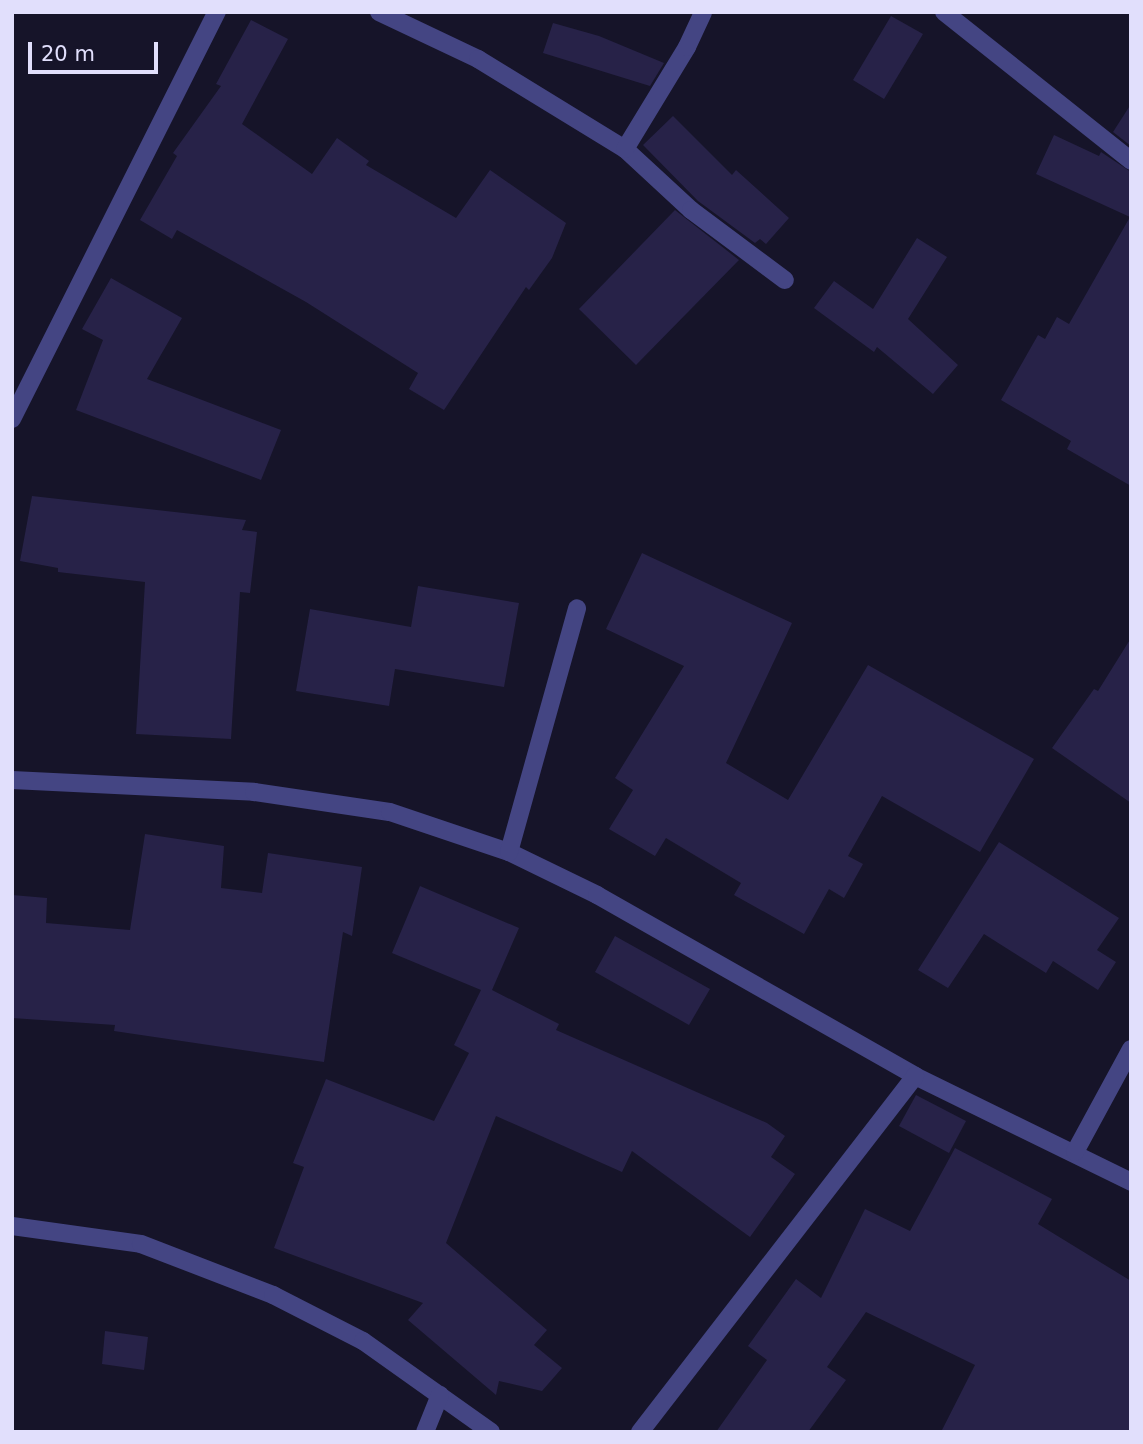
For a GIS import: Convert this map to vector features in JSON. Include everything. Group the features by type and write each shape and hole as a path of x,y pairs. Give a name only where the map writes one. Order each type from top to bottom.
{"street":[{"path":"12,419 217,12"},
{"path":"379,12 478,59 625,149 691,211 785,280"},
{"path":"625,149 687,47 703,12"},
{"path":"944,12 1131,161"},
{"path":"509,852 577,608"},
{"path":"12,780 294,797 390,812 509,852 597,895 915,1076 1075,1152 1131,1182"},
{"path":"1075,1152 1131,1049"},
{"path":"640,1432 915,1076"},
{"path":"12,1226 141,1244 273,1295 363,1341 491,1432"},
{"path":"425,1432 440,1395"}],"building":[{"path":"891,16 923,34 884,99 853,80"},
{"path":"251,20 288,39 242,124 312,174 337,138 369,161 366,165 456,218 490,170 566,223 552,258 529,290 526,287 444,410 409,389 418,373 306,302 177,230 172,239 140,220 177,156 173,153 221,86 216,84"},
{"path":"553,23 599,36 664,63 650,86 543,53"},
{"path":"1131,104 1131,146 1113,132"},
{"path":"673,116 732,175 736,170 789,218 766,244 760,239 755,243 698,201 643,145"},
{"path":"1054,135 1099,156 1101,152 1131,172 1131,486 1067,449 1071,441 1001,400 1038,335 1045,339 1057,317 1069,324 1130,217 1036,174"},
{"path":"675,210 739,260 636,365 579,309"},
{"path":"917,238 947,257 908,319 958,365 933,394 877,347 874,352 814,308 834,281 873,309"},
{"path":"111,278 182,318 147,379 281,430 261,480 76,410 103,340 82,329"},
{"path":"32,496 246,520 242,530 257,532 250,593 240,592 231,739 136,734 145,582 58,572 58,568 20,561"},
{"path":"642,553 792,623 726,763 788,800 868,665 1034,759 980,852 882,796 848,856 863,864 844,898 829,889 804,934 734,895 741,883 666,838 655,856 609,829 633,790 615,778 684,666 606,629"},
{"path":"418,586 519,603 504,687 395,669 389,706 296,691 310,609 411,627"},
{"path":"1131,638 1131,803 1052,748 1094,689 1098,691"},
{"path":"145,834 224,846 221,888 262,893 268,853 362,867 352,936 343,932 324,1062 114,1031 115,1025 12,1018 12,895 47,898 46,923 130,930"},
{"path":"999,842 1119,918 1097,950 1116,962 1098,990 1053,961 1046,973 984,934 948,988 918,970"},
{"path":"420,886 519,928 492,990 559,1024 556,1030 767,1123 785,1136 771,1157 795,1174 750,1237 632,1151 622,1172 496,1116 446,1243 547,1330 534,1345 562,1368 542,1391 499,1381 496,1395 408,1320 423,1303 274,1248 304,1167 293,1163 326,1079 434,1121 469,1053 454,1045 481,990 392,953"},
{"path":"615,936 710,989 689,1025 595,972"},
{"path":"916,1095 966,1121 949,1153 899,1126"},
{"path":"955,1148 1052,1199 1038,1224 1131,1281 1131,1432 941,1432 975,1365 866,1312 827,1367 846,1380 808,1432 716,1432 767,1360 748,1346 796,1279 821,1298 865,1209 910,1231"},
{"path":"105,1331 148,1337 144,1370 102,1364"}]}
